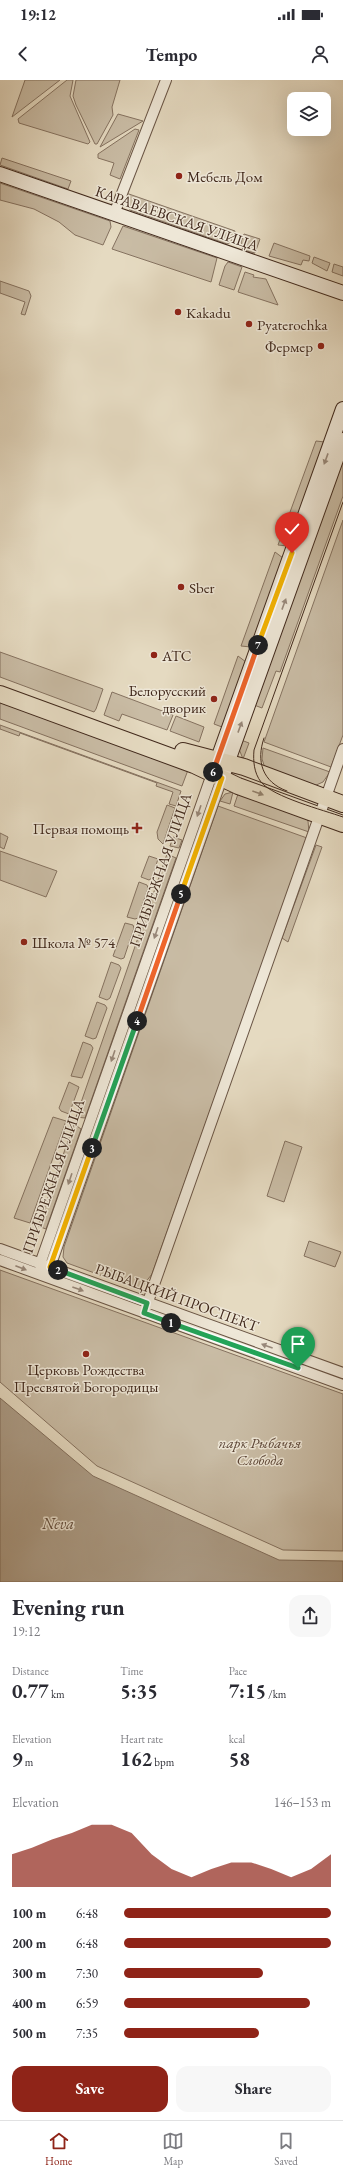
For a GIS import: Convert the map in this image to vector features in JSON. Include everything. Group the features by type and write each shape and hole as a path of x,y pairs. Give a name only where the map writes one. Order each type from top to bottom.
{"main road":[{"path":"0,684 197,756 219,769 319,816 343,824"},
{"path":"0,694 219,769 265,775 343,804"}],"street":[{"path":"114,214 166,80"},
{"name":"КАРАВАЕВСКАЯ УЛИЦА","path":"0,174 343,293"},
{"name":"ПРИБРЕЖНАЯ УЛИЦА","path":"42,1276 50,1267 343,409"},
{"name":"ПРИБРЕЖНАЯ УЛИЦА","path":"42,1276 40,1264 219,769 343,440"},
{"path":"144,1313 343,749"},
{"name":"РЫБАЦКИЙ ПРОСПЕКТ","path":"0,1249 343,1373"},
{"name":"РЫБАЦКИЙ ПРОСПЕКТ","path":"0,1260 343,1385"}],"green space":[{"path":"25,80 60,80 12,117 24,83"},
{"path":"67,80 73,80 70,96 90,142 88,144 19,123 18,119"},
{"path":"76,80 120,80 112,107 113,115 97,144 95,144 73,96"},
{"path":"118,114 143,121 100,147"},
{"path":"135,129 139,130 120,179 110,175 114,163 98,158 98,154"},
{"path":"2,158 71,181 68,189 0,165"},
{"path":"0,183 110,221 111,227 103,245 75,235 59,222 34,209 0,200"},
{"path":"126,193 235,231 231,242 227,244 130,210 126,201"},
{"path":"123,226 217,258 211,282 112,249"},
{"path":"244,234 260,239 255,253 243,250 241,242"},
{"path":"274,243 310,256 309,261 303,260 301,265 269,256"},
{"path":"314,257 330,263 327,271 312,263"},
{"path":"228,262 242,267 234,290 219,285 225,266"},
{"path":"334,264 343,267 343,276 332,272"},
{"path":"245,272 254,275 253,277 266,279 278,305 238,292"},
{"path":"0,281 29,291 31,296 25,315 21,314 25,302 0,293"},
{"path":"316,441 325,442 288,546 278,545"},
{"path":"343,457 343,496 280,672 276,671 262,708 254,705"},
{"path":"343,520 343,735 331,767 264,742"},
{"path":"275,552 283,558 251,647 241,646"},
{"path":"0,652 103,689 96,709 94,712 0,677"},
{"path":"238,656 246,662 222,727 214,724"},
{"path":"112,692 173,715 167,730 122,714 119,721 104,715"},
{"path":"0,701 188,770 182,786 0,719"},
{"path":"176,716 204,727 199,742 170,731"},
{"path":"0,725 181,791 176,806 169,804 173,792 156,786 157,783 20,733 19,736 0,729"},
{"path":"241,740 249,743 243,759 239,749"},
{"path":"263,748 330,772 323,782 314,786 265,768 262,759"},
{"path":"233,792 230,804 220,801 225,794"},
{"path":"238,794 304,817 308,821 309,832 234,806"},
{"path":"167,805 175,808 163,844 158,839 157,832"},
{"path":"218,806 307,838 152,1274 141,1288 136,1288 67,1263 63,1257 64,1247"},
{"path":"0,833 8,837 4,849 0,847"},
{"path":"173,837 182,840 179,848 170,846"},
{"path":"316,845 322,847 288,942 282,938"},
{"path":"0,851 57,871 46,897 0,880"},
{"path":"167,854 176,858 85,1118 76,1117"},
{"path":"149,856 158,859 152,878 149,880 141,877"},
{"path":"139,882 147,885 148,888 138,918 135,919 127,917"},
{"path":"125,923 133,925 134,928 124,958 121,959 113,956"},
{"path":"111,962 119,965 121,968 110,998 107,1000 99,997"},
{"path":"97,1002 105,1005 107,1008 96,1038 93,1039 85,1036"},
{"path":"83,1042 91,1045 93,1048 82,1078 71,1076"},
{"path":"69,1082 79,1087 69,1114 61,1111 59,1108"},
{"path":"53,1117 66,1121 30,1223 14,1218"},
{"path":"74,1124 81,1129 46,1229 38,1226"},
{"path":"285,1141 302,1147 284,1202 267,1196"},
{"path":"309,1241 341,1252 335,1267 304,1256"},
{"name":"парк Рыбачья Слобода","path":"0,1270 343,1394 343,1551 283,1550 97,1466 0,1382"}],"water":[{"name":"Neva","path":"0,1398 93,1476 279,1560 343,1561 343,1582 0,1582"}],"tram line":[{"path":"343,502 254,750 254,767 261,782 267,788 287,798 343,817"},
{"path":"264,738 261,755 263,770 272,782 287,791"}],"place":[{"name":"Мебель Дом","path":"179,176"},
{"name":"Kakadu","path":"178,312"},
{"name":"Pyaterochka","path":"249,324"},
{"name":"Фермер","path":"321,346"},
{"name":"Sber","path":"181,587"},
{"name":"АТС","path":"154,655"},
{"name":"Белорусский дворик","path":"214,699"},
{"name":"Первая помощь","path":"137,828"},
{"name":"Школа № 574","path":"24,942"},
{"name":"Церковь Рождества Пресвятой Богородицы","path":"86,1354"}],"route":[{"path":"292,553 212,774 222,778 50,1267 147,1303 144,1313 298,1368"}]}
